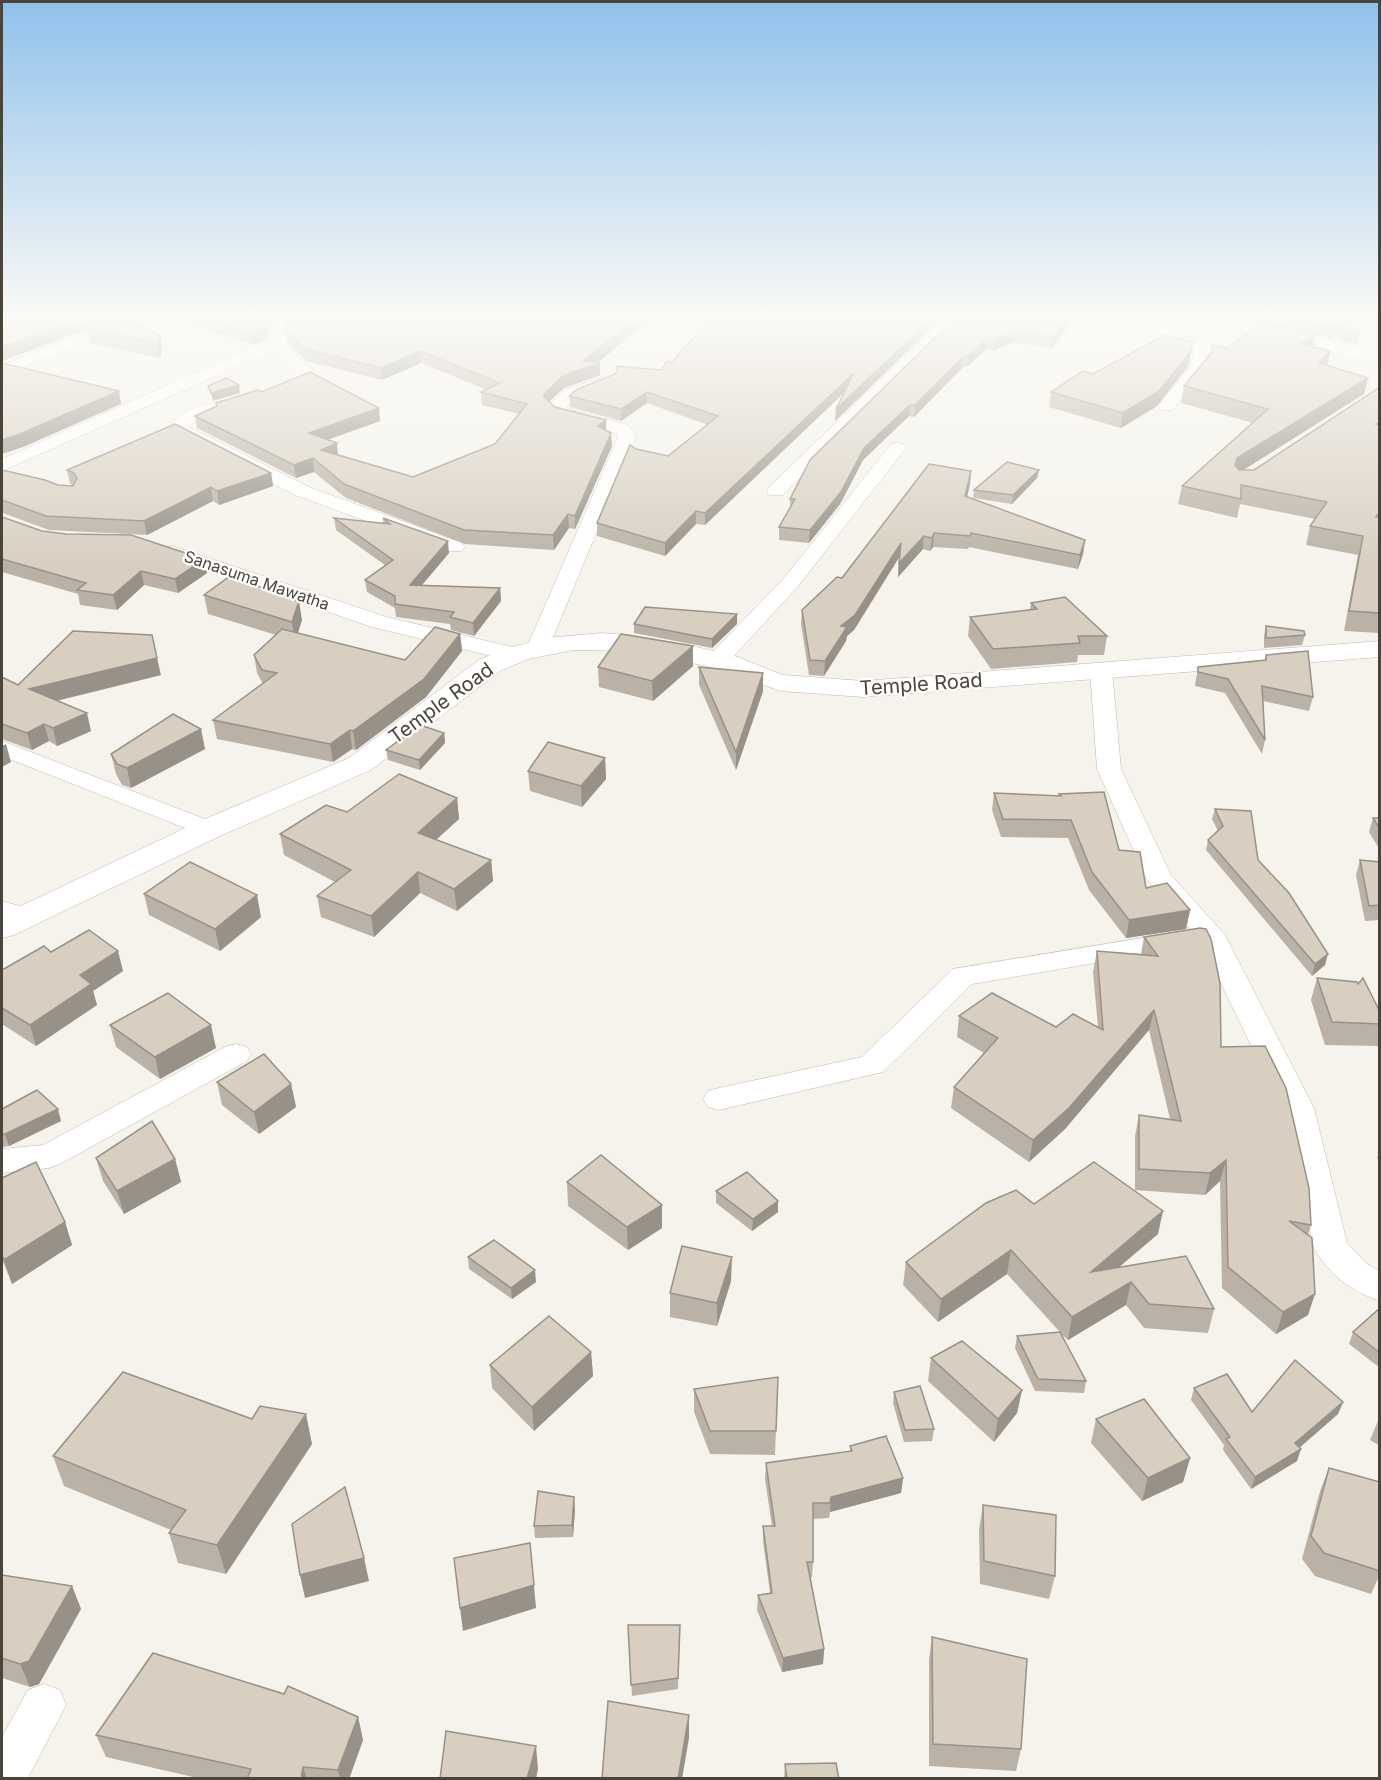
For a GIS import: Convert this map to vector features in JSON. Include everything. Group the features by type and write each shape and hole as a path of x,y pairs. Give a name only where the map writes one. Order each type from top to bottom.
{"street":[{"path":"4,466 143,402"},
{"path":"237,402 189,417 181,423 180,429 302,491 455,547"},
{"path":"525,651 627,437 622,429 562,414 555,408 562,402"},
{"path":"776,491 867,402"},
{"path":"1167,406 1170,402"},
{"path":"718,660 792,581 897,448"},
{"path":"4,466 28,474"},
{"name":"Sanasuma Mawatha","path":"151,544 380,622 525,651"},
{"name":"Temple Road","path":"10,918 360,764 490,665 525,651 596,639 641,642 718,660 781,682 863,689 1380,649"},
{"path":"1101,670 1109,769 1159,878 1211,935 1298,1108 1332,1248 1355,1274 1380,1287"},
{"path":"2,748 209,829"},
{"path":"719,1099 872,1065 963,976 1211,935"},
{"path":"2,1161 49,1156 236,1054"},
{"path":"3,1779 44,1705"}],"building":[{"path":"2,402 94,402 20,434 2,440"},
{"path":"219,402 368,402 379,408 309,433 337,443 321,450 413,477 495,444 527,404 520,402 550,402 555,407 606,420 598,426 611,433 575,516 568,514 553,535 464,530 344,484 313,458 294,465 195,416 217,406 216,403"},
{"path":"593,402 632,402 621,409"},
{"path":"677,402 823,402 705,513 696,511 665,543 597,523 630,445 636,449 668,456 718,416"},
{"path":"869,402 918,402 910,405 864,448 841,492 810,530 779,527 795,499 790,499 810,460"},
{"path":"1086,402 1141,402 1123,413"},
{"path":"1243,402 1329,402 1237,458 1235,465 1239,470 1254,470 1357,402 1380,402 1380,422 1376,424 1380,425 1380,511 1376,517 1380,517 1380,613 1349,611 1363,536 1310,526 1327,502 1241,485 1241,499 1182,486 1268,409"},
{"path":"175,424 271,473 217,491 211,487 144,521 46,516 2,500 2,470 58,485 73,486 77,478 74,473 67,470"},
{"path":"1007,462 1039,470 1013,495 974,490"},
{"path":"929,464 971,471 965,496 1085,540 1080,555 971,533 970,536 934,533 932,538 924,536 899,563 901,543 855,615 841,626 847,627 825,661 810,660 802,610 837,577 842,578"},
{"path":"2,517 42,531 66,534 131,535 204,559 175,579 141,571 113,595 77,590 86,583 2,559"},
{"path":"334,518 390,524 383,518 448,541 410,585 500,588 473,623 450,617 454,612 395,604 395,596 365,580 393,560"},
{"path":"230,576 299,601 292,622 204,595"},
{"path":"1065,597 1107,636 1078,636 1080,643 993,649 970,617 1037,609 1031,603"},
{"path":"645,607 737,614 712,639 634,624"},
{"path":"1266,626 1304,631 1305,635 1266,638"},
{"path":"435,627 460,634 424,679 353,731 350,730 330,744 213,720 277,673 262,670 254,655 282,629 405,660"},
{"path":"73,631 152,635 157,658 29,689 87,713 53,728 44,724 27,733 2,724 2,677 18,685"},
{"path":"621,634 693,646 652,681 598,667"},
{"path":"1308,651 1313,697 1262,686 1265,740 1228,679 1198,672 1198,667 1266,660 1266,655"},
{"path":"699,667 763,673 736,752"},
{"path":"173,714 201,729 127,768 117,764 111,754"},
{"path":"420,725 444,733 419,760 386,750"},
{"path":"548,742 605,758 581,786 528,771"},
{"path":"399,774 457,798 418,833 491,860 454,889 418,872 371,916 317,896 351,870 280,834 326,805 347,812"},
{"path":"1104,792 1119,850 1140,852 1146,888 1167,883 1190,910 1129,920 1092,872 1071,820 1003,819 994,793 1061,796 1059,794"},
{"path":"1215,809 1251,811 1258,860 1289,893 1328,954 1315,964 1208,840 1223,826"},
{"path":"1373,818 1380,818 1380,829"},
{"path":"1360,860 1380,862 1380,905 1369,906"},
{"path":"190,862 257,895 215,929 144,894"},
{"path":"1206,929 1211,939 1220,983 1221,1047 1265,1046 1286,1088 1309,1188 1311,1225 1289,1221 1312,1238 1315,1294 1283,1312 1228,1267 1226,1160 1210,1173 1139,1169 1139,1115 1181,1121 1154,1010 1069,1108 1033,1140 954,1087 998,1038 959,1016 992,993 1056,1027 1073,1014 1103,1030 1097,951 1158,956 1144,937"},
{"path":"89,930 118,951 80,975 91,984 30,1025 2,1008 2,970 44,946 51,952"},
{"path":"1317,978 1357,982 1358,984 1363,978 1380,1012 1380,1024 1332,1022"},
{"path":"168,993 211,1025 155,1057 110,1025"},
{"path":"264,1054 291,1084 254,1112 217,1082"},
{"path":"37,1090 58,1109 2,1135 2,1109"},
{"path":"152,1121 175,1159 117,1191 96,1158"},
{"path":"601,1155 662,1205 627,1227 567,1182"},
{"path":"36,1162 65,1222 4,1260 2,1255 2,1178"},
{"path":"1094,1162 1163,1211 1091,1272 1186,1256 1214,1309 1149,1304 1131,1282 1072,1317 1011,1250 941,1299 906,1262 986,1203 1016,1190 1034,1204"},
{"path":"747,1172 778,1201 753,1219 716,1191"},
{"path":"494,1240 535,1270 511,1288 468,1257"},
{"path":"682,1246 732,1257 717,1303 670,1293"},
{"path":"1380,1308 1380,1353 1353,1332"},
{"path":"549,1316 591,1352 532,1407 490,1365"},
{"path":"1060,1332 1086,1381 1038,1379 1017,1336"},
{"path":"962,1341 1022,1390 998,1419 931,1358"},
{"path":"1295,1360 1343,1402 1295,1443 1301,1449 1255,1477 1226,1439 1230,1437 1194,1388 1227,1374 1252,1412"},
{"path":"123,1372 252,1419 260,1406 306,1414 217,1545 169,1533 186,1510 53,1456"},
{"path":"778,1377 776,1431 710,1431 694,1389"},
{"path":"920,1386 934,1429 905,1430 894,1392"},
{"path":"1144,1399 1190,1458 1148,1478 1096,1419"},
{"path":"886,1436 903,1478 831,1497 830,1503 813,1503 813,1562 807,1562 824,1649 783,1658 758,1595 772,1593 763,1526 775,1526 766,1463 852,1451 850,1446"},
{"path":"1329,1468 1380,1482 1380,1571 1324,1553 1311,1536"},
{"path":"345,1487 364,1558 300,1575 292,1524"},
{"path":"538,1491 574,1497 572,1525 534,1526"},
{"path":"983,1505 1056,1515 1055,1576 984,1561"},
{"path":"530,1543 534,1585 460,1608 454,1558"},
{"path":"2,1575 72,1586 29,1661 20,1664 2,1658"},
{"path":"628,1625 680,1625 678,1678 631,1685"},
{"path":"932,1637 1027,1659 1021,1749 933,1744"},
{"path":"153,1653 284,1694 288,1686 358,1717 338,1770 303,1767 301,1779 247,1779 251,1769 96,1735"},
{"path":"608,1701 689,1715 678,1779 602,1779"},
{"path":"446,1731 536,1746 527,1779 440,1779"},
{"path":"836,1763 839,1779 787,1779 785,1764"}]}
